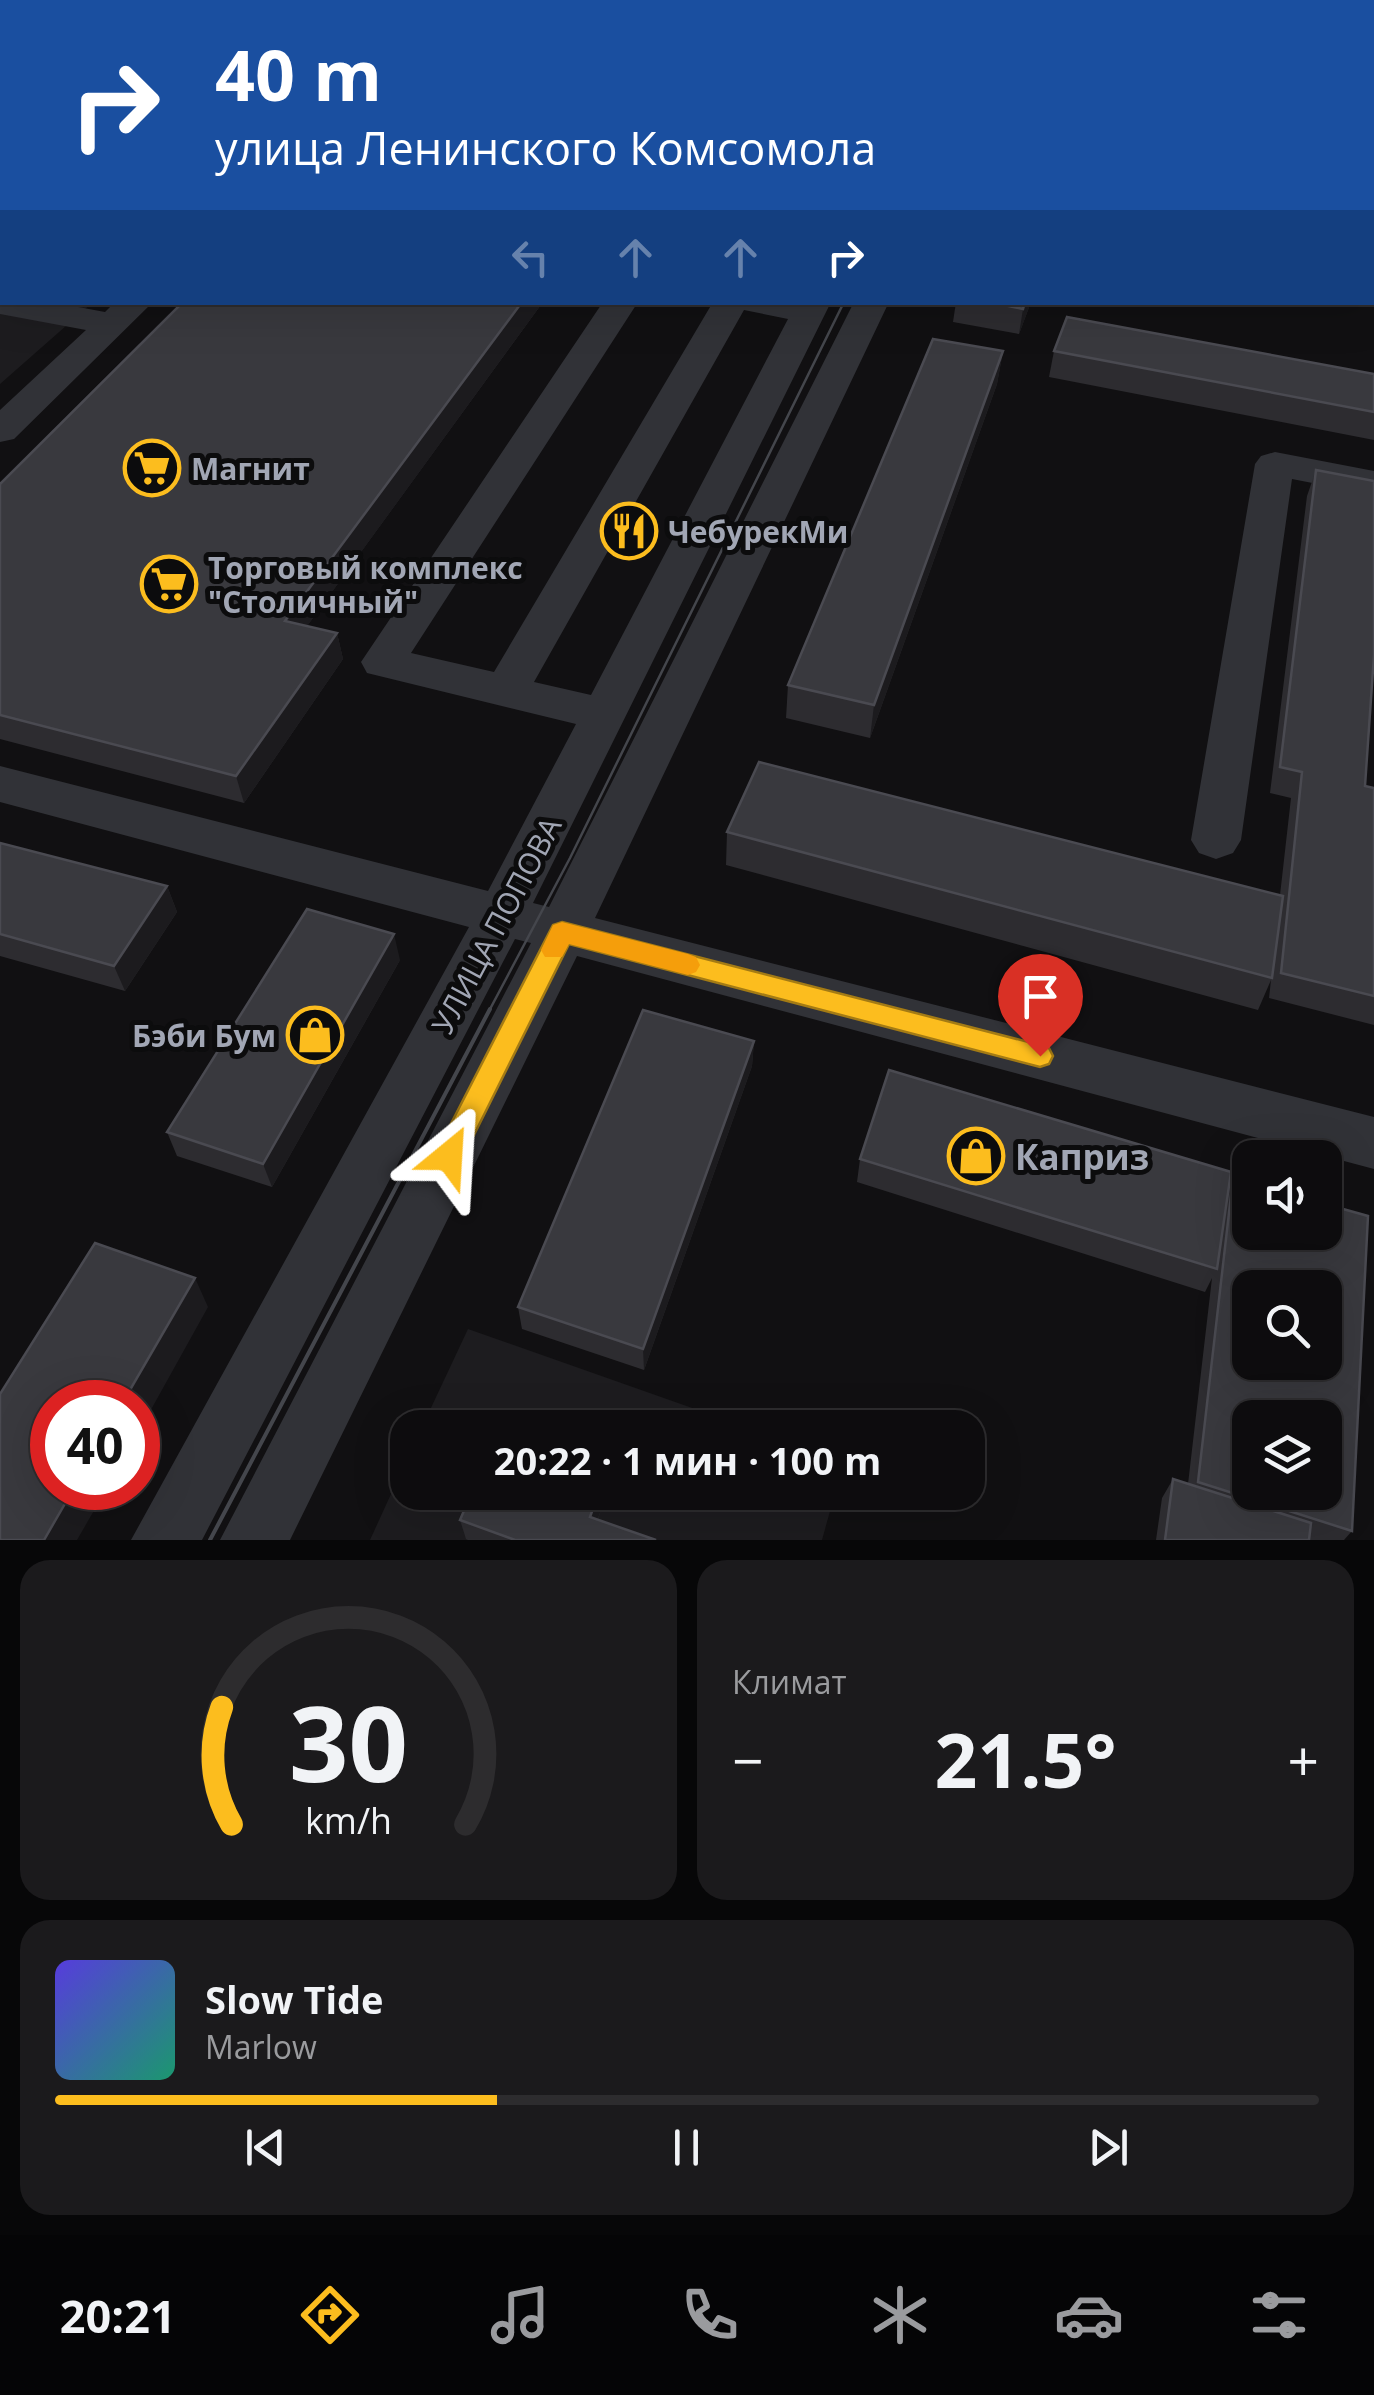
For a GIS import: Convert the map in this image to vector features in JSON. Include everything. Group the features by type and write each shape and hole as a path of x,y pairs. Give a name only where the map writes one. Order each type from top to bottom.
{"street":[{"path":"14,305 125,313"},
{"path":"604,714 382,662 620,305"},
{"path":"506,691 729,305"},
{"name":"УЛИЦА ПОПОВА","path":"254,1540 562,932 871,305"},
{"name":"УЛИЦА ПОПОВА","path":"165,1540 502,916 811,307"},
{"path":"0,430 125,313"},
{"path":"1216,840 1275,464 1374,483"},
{"path":"0,784 1374,1142"}],"shaded area":[{"path":"0,305 90,305 0,384"},
{"path":"468,1329 698,1410 430,1410"},
{"path":"390,1496 390,1510 830,1510 822,1540 370,1540"}],"building":[{"name":"Торговый комплекс \"Столичный\"","path":"180,305 520,305 285,621 337,633 236,776 0,715 0,484"},
{"path":"1067,317 1374,374 1374,412 1054,351"},
{"path":"933,339 1003,351 874,705 788,685"},
{"path":"1316,470 1374,481 1374,655 1365,786 1374,788 1374,996 1281,973 1302,772 1280,767"},
{"path":"759,762 1283,896 1272,978 727,832"},
{"path":"0,843 167,886 114,966 0,934"},
{"path":"307,909 394,934 263,1164 167,1132"},
{"path":"643,1010 754,1041 643,1349 518,1307"},
{"path":"889,1070 1231,1172 1217,1269 860,1159"},
{"path":"1232,1187 1232,1250 1342,1250 1342,1209 1368,1216 1352,1531 1286,1510 1342,1510 1342,1400 1232,1400 1232,1493 1198,1482"},
{"path":"95,1243 195,1278 136,1380 30,1380 30,1510 61,1510 44,1540 0,1540 0,1394"},
{"path":"1173,1479 1232,1498 1232,1510 1270,1510 1311,1523 1309,1540 1165,1540"},
{"path":"464,1510 593,1510 590,1517 656,1540 515,1540 460,1520"}],"tram line":[{"path":"489,1011 570,858 843,305"},
{"path":"210,1540 490,1009"}],"slow traffic":[{"path":"554,950 562,932 688,965"}],"place":[{"name":"Магнит","path":"152,468"},
{"name":"ЧебурекМи","path":"629,531"},
{"name":"Торговый комплекс \"Столичный\"","path":"169,584"},
{"name":"Бэби Бум","path":"315,1035"},
{"name":"Каприз","path":"976,1156"}],"route":[{"path":"449,1156 562,932 1040,1056"}]}
